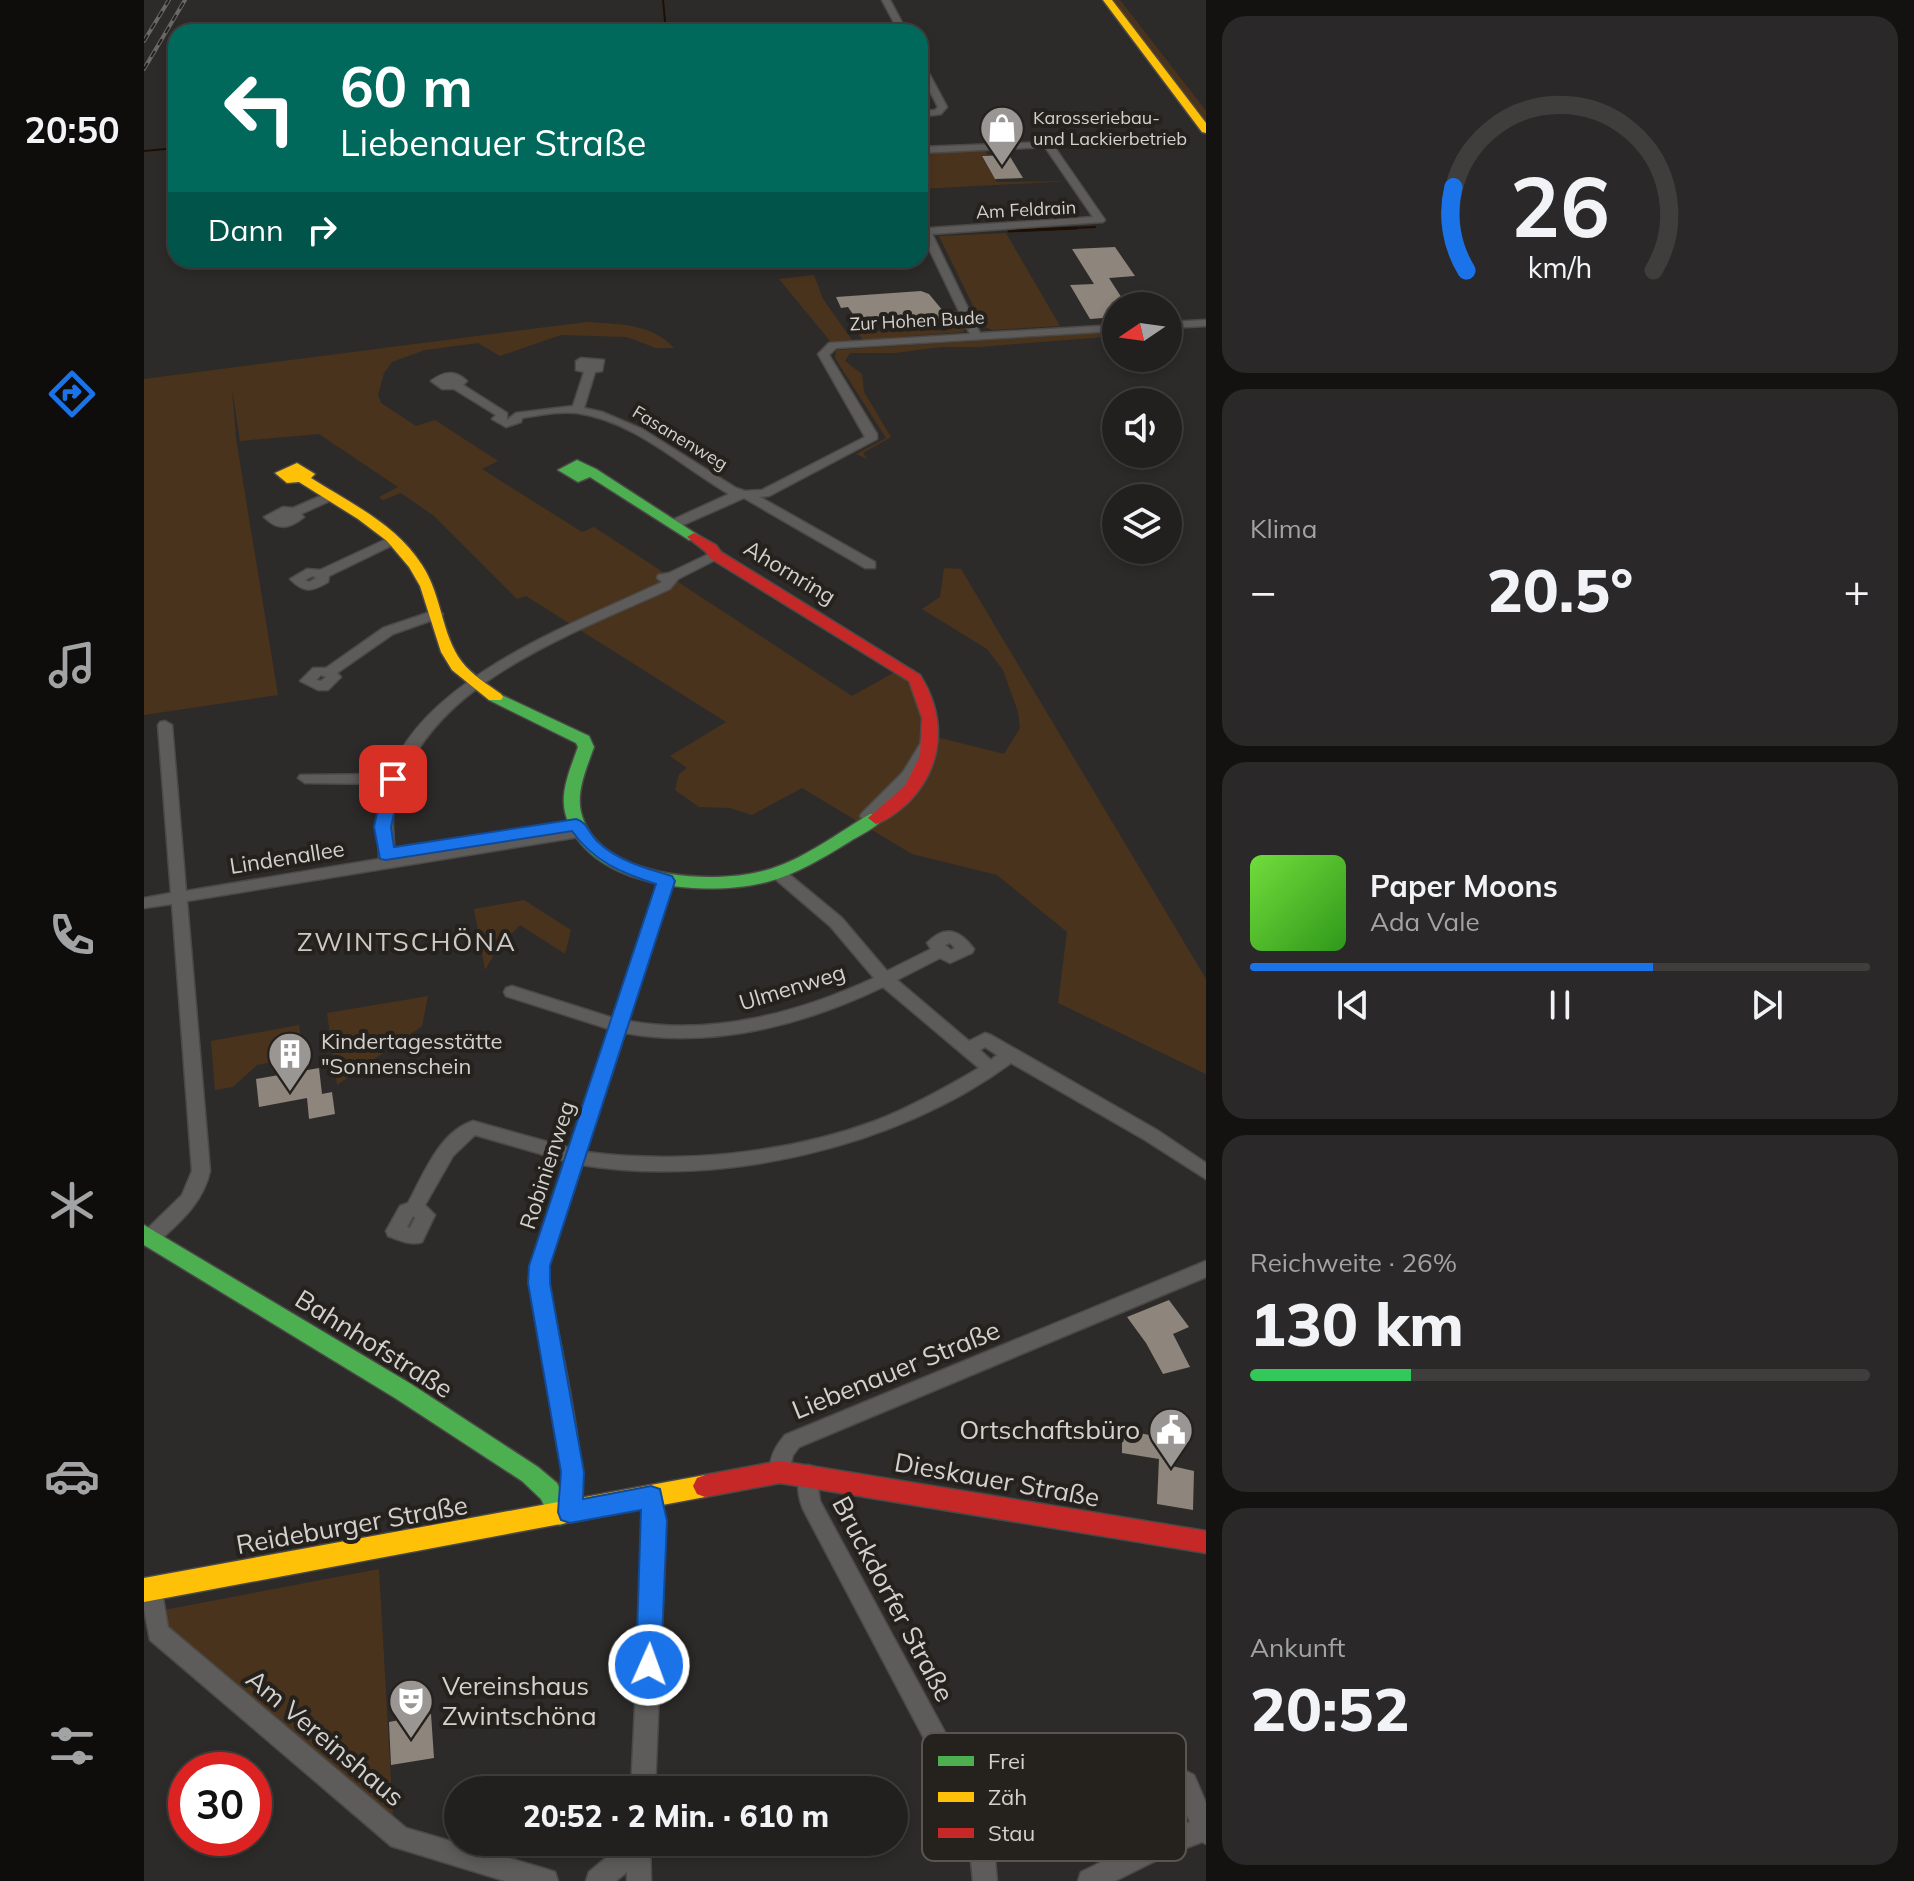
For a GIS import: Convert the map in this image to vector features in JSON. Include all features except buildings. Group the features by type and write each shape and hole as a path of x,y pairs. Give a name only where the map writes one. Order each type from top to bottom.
{"street":[{"path":"886,0 899,24"},
{"path":"1107,0 1206,130"},
{"path":"928,79 943,107 938,112 928,113"},
{"name":"Am Feldrain","path":"928,150 1048,144 1100,220 928,231"},
{"path":"928,235 976,335"},
{"path":"1182,324 1206,323"},
{"name":"Zur Hohen Bude","path":"746,494 765,493 871,439 871,434 823,354 828,348 843,343 1102,329"},
{"path":"578,410 590,369"},
{"name":"Fasanenweg","path":"456,385 509,419 553,410 578,410 624,424 732,491 746,494 870,565"},
{"name":"Ahornring","path":"578,828 610,858 633,871 666,881 726,884 779,874 828,849 862,825 878,819 921,775 933,750 935,719 926,692 915,678 715,555 711,548 591,472"},
{"path":"300,477 393,540 419,570 445,649 455,667 473,685 583,740 586,747 573,770 569,787 578,828"},
{"path":"677,526 676,523 733,495 746,494"},
{"path":"292,513 330,496"},
{"path":"322,574 393,540"},
{"path":"387,859 383,827 393,779 425,726 473,685 571,627 593,622 665,586 673,576 715,555"},
{"path":"329,672 388,631 436,614"},
{"path":"147,1236 189,1201 199,1185 201,1171 165,725"},
{"path":"305,778 393,779"},
{"name":"Lindenallee","path":"144,893 178,892 578,828"},
{"path":"779,874 836,922 884,979 991,1069"},
{"name":"Robinienweg","path":"565,1513 572,1472 539,1283 540,1266 666,881"},
{"name":"Lindenallee","path":"144,903 178,892"},
{"name":"Ulmenweg","path":"617,1025 683,1033 732,1029 819,1006 941,951"},
{"path":"512,992 617,1025"},
{"path":"968,1050 985,1039 1151,1135 1206,1172"},
{"path":"414,1208 450,1147 465,1131 473,1128 574,1157 656,1163 762,1157 814,1148 865,1134 949,1095 1010,1055"},
{"name":"Bahnhofstraße","path":"147,1236 403,1391 530,1474 555,1498 565,1513"},
{"name":"Liebenauer Straße","path":"780,1472 783,1452 792,1441 1206,1269"},
{"path":"565,1513 780,1472"},
{"name":"Dieskauer Straße","path":"780,1472 808,1474 1206,1542"},
{"name":"Bruckdorfer Straße","path":"808,1474 810,1502 934,1733"},
{"path":"644,1776 655,1521 651,1497"},
{"name":"Reideburger Straße","path":"148,1589 565,1513"},
{"name":"Am Vereinshaus","path":"148,1589 158,1632 399,1838 546,1881"},
{"path":"1186,1783 1206,1831 1186,1837"},
{"path":"598,1881 626,1856"},
{"path":"638,1856 639,1881"},
{"name":"Bruckdorfer Straße","path":"983,1861 985,1881"},
{"path":"1090,1881 1129,1861"}],"shaded area":[{"path":"1111,0 1120,0 1206,111 1206,123"},
{"path":"1004,149 1007,152 986,151 987,155 981,156 997,182 1070,181 928,189 928,153"},
{"path":"1006,233 1060,326 992,330 983,326 939,236"},
{"path":"814,275 823,299 852,340 831,342 779,279"},
{"path":"951,310 959,311 967,327 963,332 863,340 857,332 945,331 956,323"},
{"path":"586,322 645,329 674,348 656,348 627,337 561,335 500,356 478,343 425,350 392,362 384,373 378,395 381,403 416,426 435,420 498,461 482,469 582,532 594,527 852,696 895,672 920,698 924,734 1004,754 1020,728 1018,712 1003,670 987,649 922,609 940,597 944,568 961,569 1206,979 1206,1074 1058,1003 1067,932 997,875 912,854 802,788 752,815 730,808 699,807 675,790 679,774 687,768 670,756 726,722 526,596 517,599 434,516 401,493 383,500 379,497 398,487 319,434 240,441 232,388 236,439 278,695 144,715 144,379"},
{"path":"1102,333 1102,337 979,347 850,353 845,361 862,374 864,392 891,437 863,453 867,459 856,454 886,438 835,358 836,350"},
{"path":"524,900 571,930 565,954 520,925 499,946 485,970 474,909"},
{"path":"428,996 422,1026 337,1085 327,1013"},
{"path":"299,1025 304,1056 257,1065 233,1087 215,1090 211,1041"},
{"path":"379,1569 393,1817 168,1631 164,1610"}],"waterway":[{"path":"663,0 665,24"},
{"path":"144,151 168,149"},
{"path":"1054,229 1095,227"},
{"path":"1054,229 1077,228"},
{"path":"1009,231 1054,229"},
{"path":"1034,230 1054,229"}],"railway":[{"path":"144,41 169,0"},
{"path":"171,24 185,0"},
{"path":"144,69 168,29"}],"traffic: fast":[{"path":"591,472 577,464 565,470 578,478 591,472 694,537"},
{"path":"495,697 583,740 586,747 575,779 573,812 582,835 600,853 624,867 683,881 713,883 764,877 808,859 876,818"},
{"path":"144,1234 403,1391 530,1474 549,1491 560,1514"}],"traffic: slow":[{"path":"1107,0 1206,130"},
{"path":"300,477 292,480 282,473 297,467 308,474 300,477 363,516 405,551 427,586 448,652 472,681 495,697"},
{"path":"144,1590 705,1486"}],"traffic: jam":[{"path":"694,537 711,548 715,555 915,678 930,718 928,756 922,774 910,790 876,818"},
{"path":"705,1486 780,1472 1206,1542"}],"place":[{"name":"Karosseriebau- und Lackierbetrieb","path":"1002,167"},
{"name":"Kindertagesstätte \"Sonnenschein","path":"290,1093"},
{"name":"Ortschaftsbüro","path":"1171,1469"},
{"name":"Vereinshaus Zwintschöna","path":"411,1740"}],"district":[{"name":"ZWINTSCHÖNA","path":"407,942"}],"route":[{"path":"393,779 383,827 386,855 576,824 591,845 610,858 633,871 666,881 554,1219 540,1266 539,1283 572,1472 570,1512 651,1497 655,1521 649,1665"}]}
